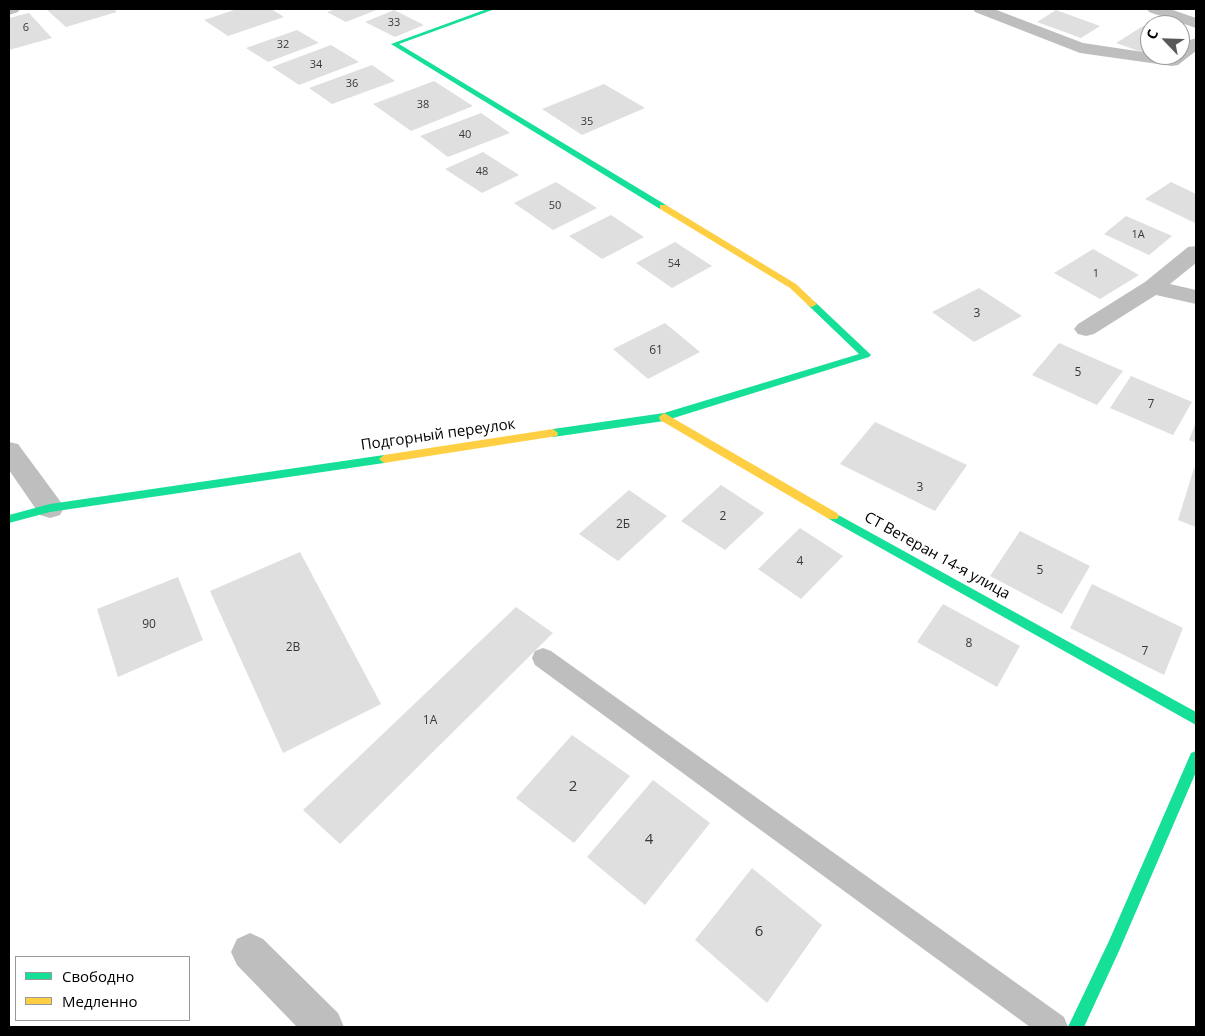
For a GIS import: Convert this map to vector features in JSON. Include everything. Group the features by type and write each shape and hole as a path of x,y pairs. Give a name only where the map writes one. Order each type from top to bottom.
{"street":[{"name":"Подгорный переулок","path":"9,518 50,508 664,417 866,355 793,286 394,44 492,9"},
{"path":"981,9 1080,48 1140,56"},
{"path":"1155,9 1196,23"},
{"path":"1086,329 1153,287 1196,252"},
{"path":"1153,287 1196,297"},
{"name":"СТ Ветеран 14-я улица","path":"664,417 787,490 1196,719"},
{"path":"9,451 50,508"},
{"path":"1076,1027 1114,946 1196,757"},
{"path":"250,952 324,1027"}],"lane":[{"path":"543,658 1054,1027"}],"building":[{"path":"46,9 113,9 117,12 66,27"},
{"path":"237,9 271,9 284,17 228,36 204,20"},
{"path":"336,9 379,9 346,22 327,12"},
{"path":"394,10 424,25 395,37 365,22"},
{"path":"1056,10 1100,26 1081,38 1037,22"},
{"path":"29,13 52,38 9,50 9,18"},
{"path":"1140,28 1140,51 1116,43"},
{"path":"297,30 319,43 268,62 246,48"},
{"path":"331,45 359,62 299,85 272,67"},
{"path":"372,65 395,81 332,104 309,88"},
{"path":"434,81 473,106 411,131 373,104"},
{"path":"604,84 645,108 582,135 542,109"},
{"path":"481,113 510,133 448,157 420,136"},
{"path":"483,152 519,175 482,193 445,169"},
{"path":"556,182 597,208 553,230 514,203"},
{"path":"1171,182 1196,194 1195,223 1145,199"},
{"path":"611,215 644,237 602,259 569,236"},
{"path":"1126,216 1172,236 1149,255 1104,234"},
{"path":"675,242 712,266 672,288 636,263"},
{"path":"1093,249 1139,275 1100,299 1054,273"},
{"path":"979,288 1022,316 974,342 932,312"},
{"path":"665,323 700,352 648,379 613,349"},
{"path":"1059,343 1123,371 1097,405 1032,375"},
{"path":"1131,376 1192,402 1173,435 1110,408"},
{"path":"875,422 967,465 935,511 840,464"},
{"path":"1196,422 1196,443 1189,440"},
{"path":"1194,468 1196,469 1196,527 1178,520"},
{"path":"721,485 764,513 725,550 681,521"},
{"path":"629,490 667,516 618,561 579,534"},
{"path":"800,528 843,556 801,599 758,569"},
{"path":"1020,531 1090,566 1062,614 990,576"},
{"path":"300,552 381,704 283,753 210,591"},
{"path":"178,577 203,640 118,677 97,609"},
{"path":"1092,584 1183,628 1164,675 1070,628"},
{"path":"943,604 1020,646 997,687 917,642"},
{"path":"516,607 553,633 340,844 303,810"},
{"path":"572,735 630,776 574,843 516,798"},
{"path":"653,780 710,823 645,905 587,857"},
{"path":"752,868 822,925 767,1003 695,940"}],"traffic: fast":[{"path":"492,9 394,44 663,207"},
{"path":"553,433 664,417 866,355 812,304"},
{"path":"9,519 50,508 384,459"},
{"path":"833,516 1196,719"},
{"path":"1076,1027 1114,946 1196,757"}],"traffic: slow":[{"path":"663,207 793,286 812,304"},
{"path":"664,417 833,516"},
{"path":"384,459 553,433"}]}
